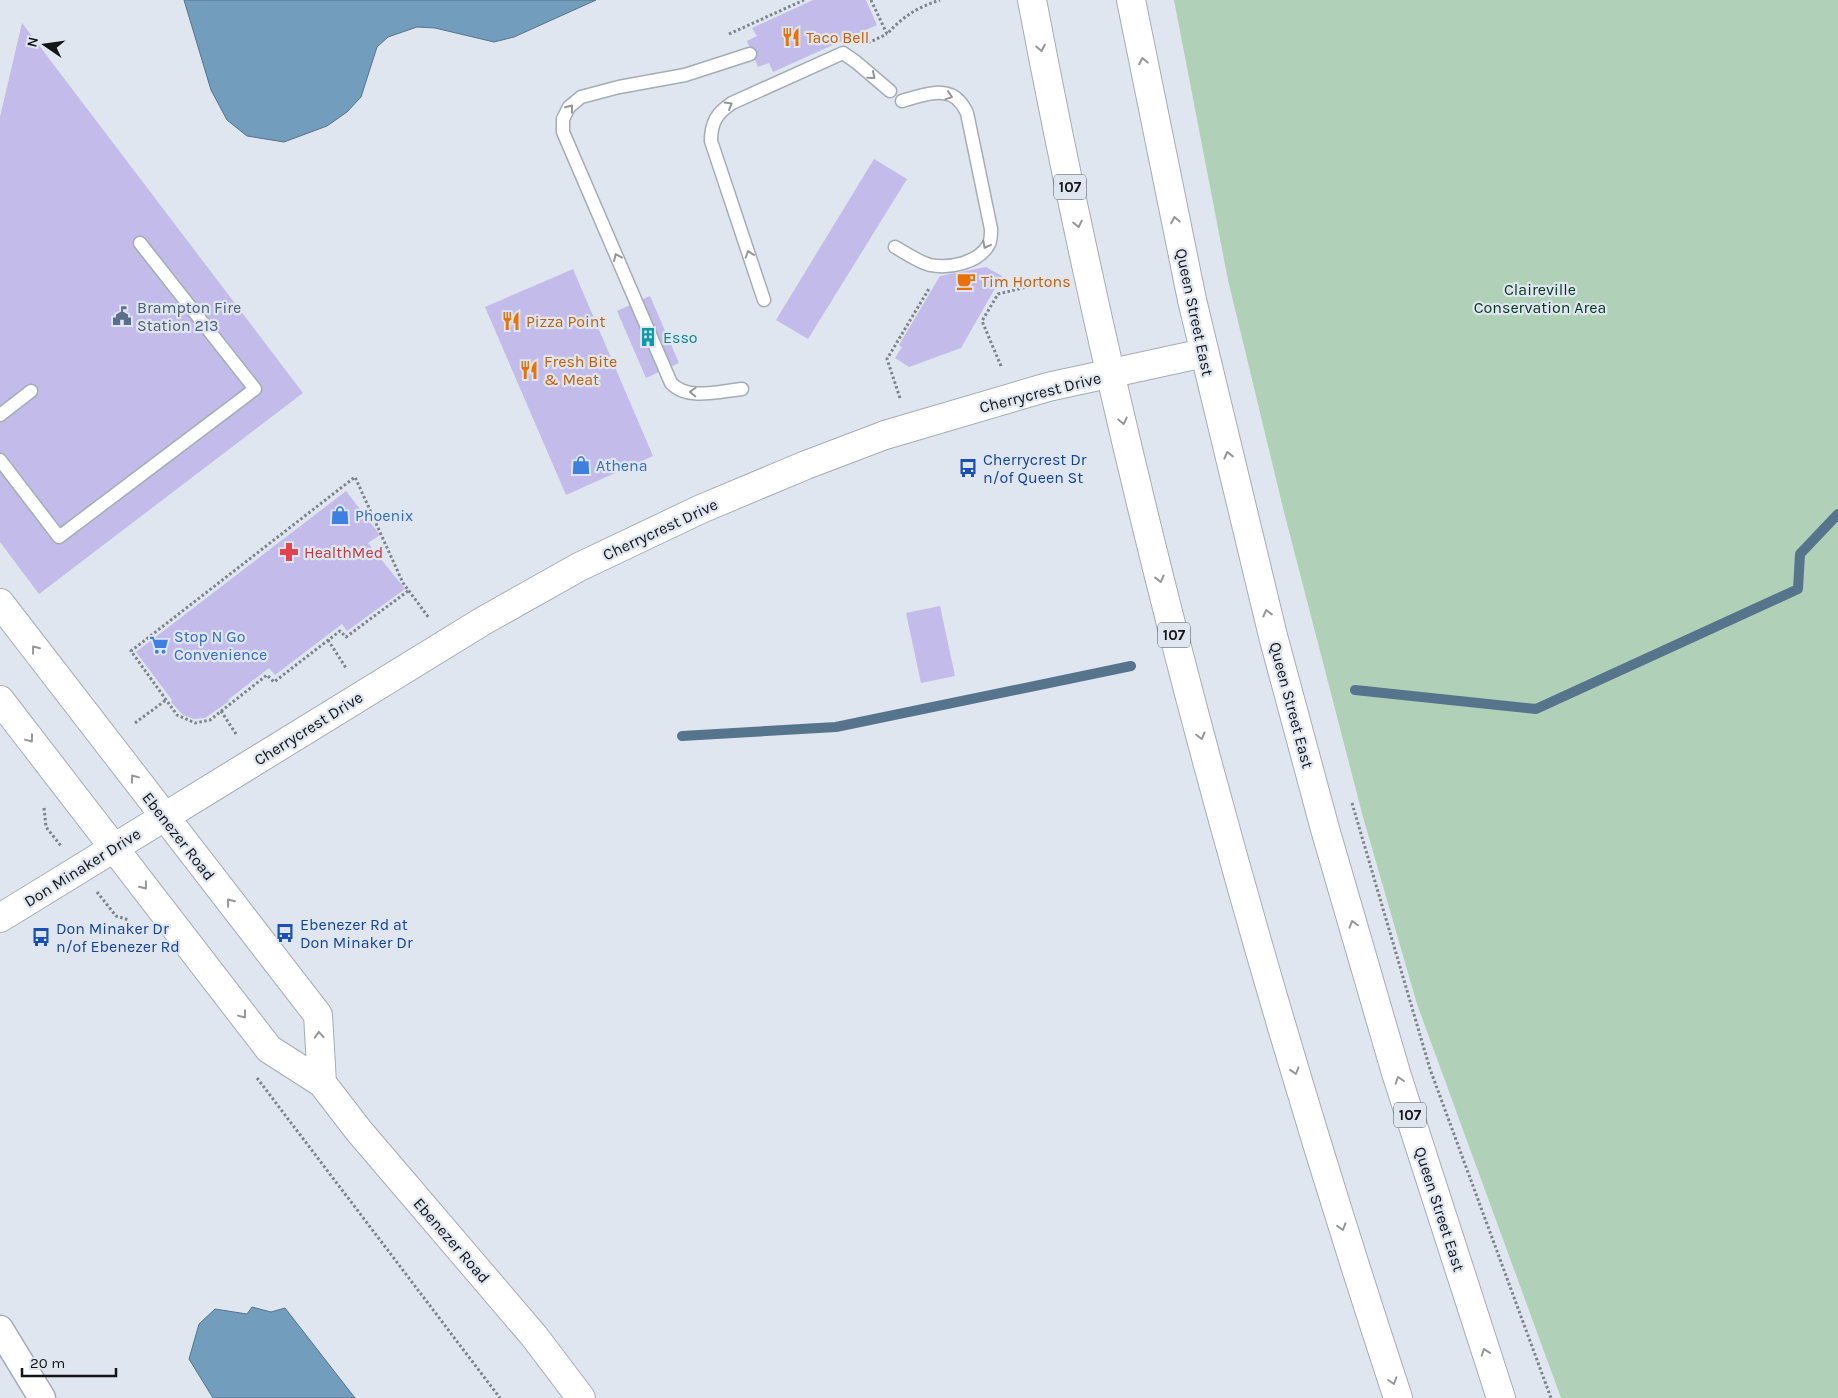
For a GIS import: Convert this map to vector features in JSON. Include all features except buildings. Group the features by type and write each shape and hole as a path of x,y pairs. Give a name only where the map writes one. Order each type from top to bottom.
{"main road":[{"name":"107","path":"1032,0 1046,75 1112,373 1174,634 1243,895 1280,1025 1349,1250 1398,1398"},
{"name":"Queen Street East","path":"1131,0 1204,353 1272,636 1325,829 1396,1073 1501,1398"},
{"name":"Cherrycrest Drive","path":"164,817 483,621 579,567 701,509 806,465 885,435 1048,387 1204,353"},
{"name":"Ebenezer Road","path":"0,603 318,1015 322,1083"},
{"name":"Ebenezer Road","path":"0,700 269,1049 322,1083 358,1131 534,1336 581,1398"},
{"name":"Don Minaker Drive","path":"0,918 164,817"}],"street":[{"path":"0,1330 42,1398"}],"lane":[{"path":"764,300 711,141 711,129 714,118 732,103 843,53 890,91"},
{"path":"742,389 686,393 677,390 671,383 563,132 563,119 569,107 581,97 619,87 685,75 750,54"},
{"path":"895,247 928,265 940,266 970,262 981,255 990,243 991,229 967,113 960,101 948,94 930,93 902,100"},
{"path":"0,460 59,537 255,389 140,243"},
{"path":"0,415 31,391"}],"path":[{"path":"729,34 804,0"},
{"path":"871,0 887,34"},
{"path":"865,45 887,34 903,18 915,10 940,0"},
{"path":"900,398 887,359 934,280"},
{"path":"1001,366 982,321 998,294 1043,283"},
{"path":"408,591 346,637 340,631 274,682 266,675 210,720 195,723 177,715 131,651 355,477 408,591 429,618"},
{"path":"328,640 346,668"},
{"path":"135,723 166,700"},
{"path":"221,711 236,734"},
{"path":"1349,795 1430,1069 1551,1398"},
{"path":"116,916 128,919 134,924"},
{"path":"254,1074 500,1398"}],"green space":[{"name":"Claireville Conservation Area","path":"1174,0 1838,0 1838,1398 1561,1398 1417,1004 1363,817 1284,512 1228,280"}],"water":[{"path":"184,0 596,0 514,37 494,42 435,28 417,27 388,37 377,47 361,97 347,112 327,126 284,142 247,136 227,120 211,90"},
{"path":"252,1307 271,1312 285,1308 355,1398 213,1398 189,1359 199,1324 215,1309 247,1314"}],"waterway":[{"path":"1355,690 1536,709 1798,589 1800,554 1838,514"},
{"path":"682,736 836,727 1131,666"}],"place":[{"name":"Taco Bell","path":"791,37"},
{"name":"Tim Hortons","path":"966,281"},
{"name":"Brampton Fire Station 213","path":"122,316"},
{"name":"Pizza Point","path":"511,321"},
{"name":"Esso","path":"648,337"},
{"name":"Fresh Bite & Meat","path":"529,370"},
{"name":"Athena","path":"581,465"},
{"name":"Cherrycrest Dr n/of Queen St","path":"968,468"},
{"name":"Phoenix","path":"340,515"},
{"name":"HealthMed","path":"289,552"},
{"name":"Stop N Go Convenience","path":"159,645"},
{"name":"Ebenezer Rd at Don Minaker Dr","path":"285,933"},
{"name":"Don Minaker Dr n/of Ebenezer Rd","path":"41,937"}]}
